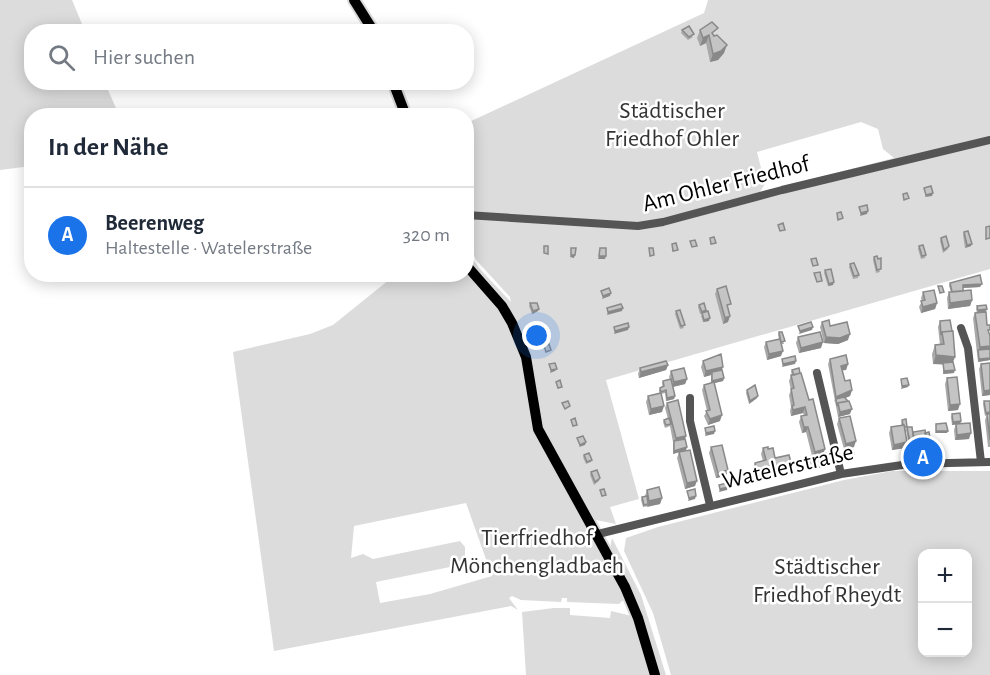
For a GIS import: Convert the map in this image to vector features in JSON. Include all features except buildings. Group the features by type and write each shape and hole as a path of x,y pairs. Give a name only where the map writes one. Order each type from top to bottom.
{"main road":[{"path":"354,0 369,24"},
{"path":"396,90 403,108"},
{"path":"474,274 502,306 512,323 526,357 538,429 598,534 638,618 655,675"}],"street":[{"name":"Am Ohler Friedhof","path":"474,216 638,226 663,222 782,190 990,140"},
{"path":"962,328 968,348 985,462"},
{"path":"817,373 841,474"},
{"path":"690,398 690,421 711,505"},
{"name":"Watelerstraße","path":"598,534 841,474 909,464 985,462"}],"green space":[{"path":"0,0 72,0 82,24 24,24 24,90 108,90 116,108 24,108 24,167 0,170"},
{"name":"Städtischer Friedhof Ohler","path":"708,0 990,0 990,269 606,380 639,499 610,507 616,524 596,520 555,456 542,426 529,351 474,269 474,261 511,302 510,297 474,256 474,120 704,13","holes":["861,122 878,129 883,149 894,158 760,192 765,184 757,152"]},
{"name":"Tierfriedhof Mönchengladbach","path":"474,280 502,314 516,342 525,375 533,428 542,449 568,491 624,599 619,604 567,602 567,598 562,598 561,602 521,600 512,596 509,598 518,610 511,606 274,651 233,352 310,334 333,325 386,282 474,282","holes":["466,503 492,576 430,594 380,603 376,582 455,566 465,556 465,547 460,541 373,559 363,554 351,558 354,526"]},
{"name":"Städtischer Friedhof Rheydt","path":"892,471 990,471 990,675 671,675 653,613 624,551 626,538 658,527 844,480"},
{"path":"612,538 641,595 666,675 659,675 643,620 610,548"},
{"path":"570,608 570,615 610,618 611,611 632,616 650,675 526,675 522,612"}],"place":[{"name":"Beerenweg","path":"923,457"}]}
